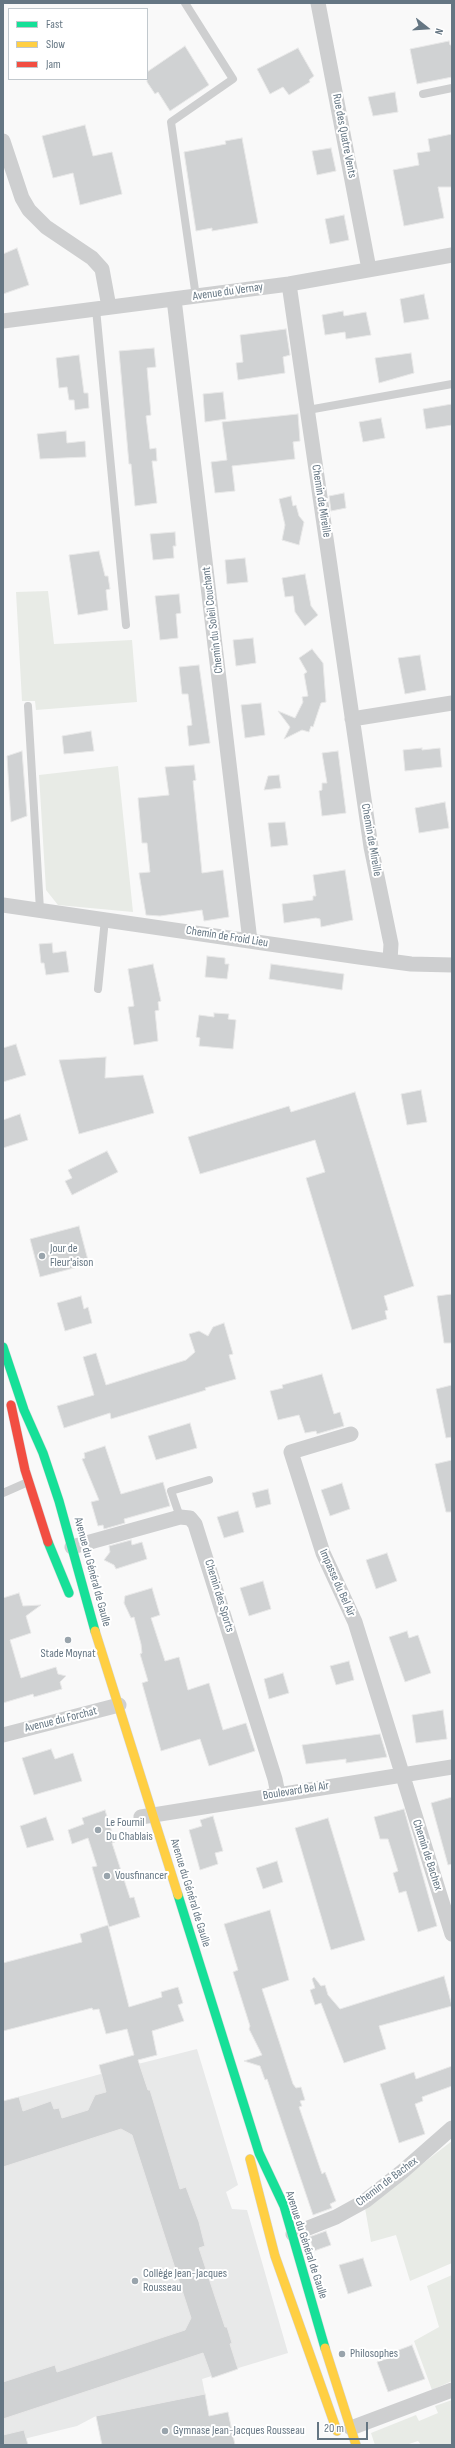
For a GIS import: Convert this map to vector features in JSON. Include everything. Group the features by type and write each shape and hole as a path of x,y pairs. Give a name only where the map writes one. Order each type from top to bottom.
{"main road":[{"name":"Avenue du Général de Gaulle","path":"3,1347 24,1410 51,1475 62,1509 109,1708 144,1816 259,2153 284,2206 303,2266 317,2322 356,2445"},
{"path":"8,1396 29,1482 40,1516 72,1600"},
{"path":"29,1482 51,1475"},
{"path":"40,1516 62,1509"},
{"path":"248,2153 257,2181 262,2213 280,2274 340,2439"},
{"path":"270,2241 293,2234"},
{"path":"280,2274 303,2266"}],"street":[{"name":"Rue des Quatre Vents","path":"318,3 369,269"},
{"path":"3,141 22,198 29,210 41,223 92,258 102,269 103,308"},
{"name":"Avenue du Vernay","path":"3,321 289,284 452,255"},
{"name":"Chemin de Mireille","path":"289,284 371,847 391,944 390,961"},
{"name":"Chemin du Soleil Couchant","path":"174,299 250,941"},
{"path":"352,719 452,703"},
{"name":"Chemin de Froid Lieu","path":"3,905 390,961 452,965"},
{"name":"Impasse du Bel Air","path":"351,1434 291,1452 323,1553 355,1622 403,1775"},
{"path":"72,1547 180,1517"},
{"name":"Chemin des Sports","path":"180,1517 190,1518 196,1524 275,1779 278,1794"},
{"name":"Avenue du Forchat","path":"3,1735 109,1708"},
{"name":"Boulevard Bel Air","path":"144,1816 452,1767"},
{"name":"Chemin de Bachex","path":"403,1775 452,1934"},
{"name":"Chemin de Bachex","path":"293,2234 336,2217 365,2201 452,2128"},
{"path":"351,2428 452,2390"}],"lane":[{"path":"186,3 233,79 171,122 196,297"},
{"path":"423,94 452,88"},
{"path":"103,308 126,625"},
{"path":"308,410 452,384"},
{"path":"28,706 40,910"},
{"path":"98,989 105,919"},
{"path":"180,1517 172,1491 209,1480"},
{"path":"3,1493 29,1482"}],"shaded area":[{"path":"48,591 54,644 132,640 137,702 36,710 35,701 22,701 16,592"},
{"path":"118,766 133,912 58,905 46,890 39,775"},
{"name":"Collège Jean-Jacques Rousseau","path":"197,2049 238,2185 226,2192 232,2209 247,2210 288,2353 202,2379 205,2394 96,2416 77,2426 3,2444 3,2101"},
{"path":"452,2141 452,2263 410,2281 396,2235 371,2242 365,2208"},
{"path":"452,2275 452,2381 432,2390 414,2341 439,2327 427,2286"},
{"path":"452,2400 452,2445 421,2445 418,2441 406,2445 375,2445 371,2433 416,2415 419,2421 438,2413 435,2406"}],"building":[{"path":"449,41 450,45 452,45 452,77 417,84 410,49"},
{"path":"185,46 209,85 170,111 158,92 155,94 147,82 148,71"},
{"path":"298,48 314,76 309,80 310,82 289,95 283,87 270,94 257,69"},
{"path":"395,92 398,112 373,116 368,97"},
{"path":"85,125 93,156 112,152 122,194 80,205 73,173 53,178 42,136"},
{"path":"452,134 452,187 438,187 444,218 404,226 393,170 419,165 417,153 430,151 428,139"},
{"path":"242,138 258,223 212,231 212,228 196,231 184,152 226,144 225,141"},
{"path":"331,148 336,171 317,175 312,151"},
{"path":"344,215 349,240 330,244 325,219"},
{"path":"17,248 29,285 3,294 3,254"},
{"path":"424,294 429,319 404,323 400,299"},
{"path":"343,311 344,316 366,312 371,335 346,339 345,332 325,335 322,315"},
{"path":"286,329 290,355 283,357 285,373 238,380 236,363 243,362 240,335"},
{"path":"154,348 156,367 147,368 151,415 146,416 150,449 156,448 157,461 152,461 157,503 135,506 131,464 129,464 119,351"},
{"path":"411,353 414,373 379,383 375,358"},
{"path":"79,355 84,393 88,393 89,408 75,410 74,400 69,400 67,387 59,388 56,358"},
{"path":"223,392 226,419 205,422 203,394"},
{"path":"452,404 452,425 426,429 423,409"},
{"path":"298,414 300,441 293,442 295,459 232,466 235,491 215,493 211,462 227,460 222,422"},
{"path":"381,418 385,438 363,442 359,422"},
{"path":"66,431 67,443 85,441 86,457 40,459 37,434"},
{"path":"344,493 346,508 331,511 329,496"},
{"path":"291,496 293,506 296,505 299,516 304,522 299,545 282,540 285,525 279,499"},
{"path":"175,532 176,546 173,546 174,558 153,560 150,534"},
{"path":"99,551 105,576 108,576 110,589 106,590 108,610 78,615 69,555"},
{"path":"245,558 248,582 227,584 225,560"},
{"path":"305,574 311,606 318,615 305,626 295,612 293,596 285,597 282,578"},
{"path":"179,594 181,613 176,614 178,638 160,640 155,596"},
{"path":"253,638 256,663 236,666 233,640"},
{"path":"312,649 323,663 326,702 321,703 313,727 311,726 309,732 302,730 284,739 290,727 278,711 295,718 303,702 302,697 308,696 304,674 307,672 299,658"},
{"path":"420,655 426,690 405,694 398,658"},
{"path":"199,665 210,743 189,746 187,726 192,725 188,694 182,694 179,667"},
{"path":"261,703 265,735 245,738 241,705"},
{"path":"91,731 94,751 64,754 62,736"},
{"path":"422,748 422,750 440,748 442,767 405,771 403,750"},
{"path":"22,751 27,816 11,822 7,756"},
{"path":"338,751 346,813 322,816 319,791 322,790 322,783 327,783 322,753"},
{"path":"194,765 196,780 193,781 202,873 223,870 229,917 204,921 202,910 160,916 146,915 139,873 150,872 147,843 142,843 138,798 169,795 165,767"},
{"path":"279,775 281,788 264,790 268,776"},
{"path":"445,802 449,828 419,833 415,808"},
{"path":"285,822 288,845 271,847 268,823"},
{"path":"345,870 353,920 321,927 320,919 316,918 284,923 282,904 313,900 313,896 316,896 313,875"},
{"path":"52,943 53,953 66,951 69,972 46,975 44,963 41,963 39,944"},
{"path":"207,956 225,958 225,964 229,964 227,979 205,977"},
{"path":"153,964 161,1001 158,1002 159,1010 155,1011 158,1041 134,1045 128,1007 134,1006 128,969"},
{"path":"271,964 344,974 342,990 269,979"},
{"path":"214,1013 229,1014 228,1019 236,1020 233,1049 199,1046 200,1038 196,1037 199,1015 214,1017"},
{"path":"16,1044 26,1075 3,1082 3,1048"},
{"path":"106,1057 105,1078 143,1075 154,1113 79,1134 59,1060"},
{"path":"421,1090 427,1122 407,1125 401,1094"},
{"path":"355,1092 414,1286 384,1296 388,1310 385,1311 387,1319 352,1330 306,1178 325,1172 315,1140 200,1174 188,1137 289,1106 291,1112"},
{"path":"20,1114 28,1140 3,1148 3,1120"},
{"path":"107,1151 118,1172 72,1195 65,1181 72,1178 68,1170"},
{"path":"79,1226 89,1264 40,1277 30,1239"},
{"path":"452,1294 452,1343 444,1343 437,1296"},
{"path":"81,1296 84,1309 88,1307 92,1323 65,1331 57,1303"},
{"path":"224,1323 233,1354 229,1355 236,1379 205,1388 206,1390 111,1419 110,1413 64,1428 57,1406 94,1395 83,1357 96,1353 106,1385 186,1360 195,1352 189,1334 199,1331 208,1336 213,1327"},
{"path":"322,1374 334,1414 340,1412 344,1426 317,1434 316,1431 305,1433 299,1415 278,1420 270,1391 283,1388 282,1385"},
{"path":"452,1385 452,1437 446,1438 436,1389"},
{"path":"190,1423 197,1448 156,1460 148,1436"},
{"path":"105,1446 121,1494 163,1482 170,1506 124,1519 125,1523 104,1529 103,1525 98,1526 91,1502 99,1500 82,1459 85,1458 84,1453"},
{"path":"452,1460 452,1512 446,1512 435,1464"},
{"path":"342,1483 350,1509 330,1516 321,1490"},
{"path":"268,1489 271,1504 256,1508 252,1493"},
{"path":"238,1511 244,1532 224,1538 217,1517"},
{"path":"131,1540 132,1545 142,1542 147,1559 116,1569 114,1565 104,1560 110,1552 109,1546"},
{"path":"387,1553 397,1581 376,1589 366,1560"},
{"path":"263,1581 271,1609 249,1616 240,1588"},
{"path":"152,1588 160,1615 151,1618 165,1661 179,1657 188,1690 209,1683 223,1730 246,1723 255,1751 209,1766 200,1739 161,1751 142,1683 148,1681 140,1654 142,1653 141,1644 134,1617 131,1618 124,1603 125,1596"},
{"path":"19,1593 23,1606 41,1605 26,1616 31,1633 10,1640 21,1678 56,1667 58,1674 66,1676 60,1682 62,1689 34,1697 33,1694 3,1703 3,1598"},
{"path":"407,1631 409,1638 418,1635 431,1673 405,1682 389,1637"},
{"path":"349,1661 354,1680 336,1685 330,1666"},
{"path":"283,1673 289,1693 269,1699 264,1679"},
{"path":"443,1710 447,1739 416,1743 412,1715"},
{"path":"380,1734 387,1757 346,1763 346,1759 306,1764 302,1745"},
{"path":"51,1749 55,1759 73,1753 82,1781 34,1795 22,1758"},
{"path":"452,1797 452,1864 448,1865 431,1803"},
{"path":"404,1809 437,1926 418,1932 406,1891 399,1893 393,1873 398,1871 388,1839 380,1839 374,1817"},
{"path":"105,1810 115,1842 112,1843 130,1898 134,1897 140,1917 109,1927 92,1867 97,1866 88,1838 72,1844 68,1830 84,1824 82,1818"},
{"path":"213,1816 223,1851 215,1853 218,1864 200,1870 189,1830 202,1826 200,1820"},
{"path":"46,1817 54,1840 27,1848 20,1826"},
{"path":"328,1818 365,1940 331,1950 295,1828"},
{"path":"277,1861 283,1882 263,1889 256,1868"},
{"path":"270,1910 289,1980 262,1989 293,2084 296,2088 301,2087 305,2100 300,2101 302,2106 299,2107 322,2174 325,2172 336,2201 330,2204 332,2208 313,2215 267,2079 265,2080 260,2066 244,2061 262,2055 249,2029 250,2026 233,1972 238,1970 224,1924"},
{"path":"108,1925 129,2007 162,1997 161,1992 178,1987 183,2003 178,2005 184,2021 152,2031 157,2055 138,2060 148,2090 150,2090 180,2189 186,2187 199,2222 205,2246 199,2248 225,2327 227,2327 232,2343 230,2344 238,2369 212,2378 203,2353 3,2419 3,2382 55,2365 57,2372 185,2330 191,2318 132,2135 121,2129 3,2167 3,2101 19,2097 23,2111 51,2101 54,2109 59,2108 62,2118 88,2110 95,2095 106,2092 99,2065 134,2055 127,2029 106,2034 99,2009 93,2010 92,2008 3,2031 3,1963 82,1942 80,1934"},
{"path":"444,1976 452,2006 379,2026 386,2049 344,2063 321,2003 315,2005 310,1990 315,1988 312,1979 314,1977 321,1986 325,1985 328,1995 340,2009"},
{"path":"452,2066 452,2086 422,2097 423,2101 415,2104 425,2134 399,2143 380,2084 414,2072 416,2079"},
{"path":"326,2231 331,2245 314,2251 309,2237"},
{"path":"363,2258 372,2286 348,2294 339,2265"},
{"path":"412,2345 425,2379 388,2392 377,2362 389,2358 388,2354"},
{"name":"Gymnase Jean-Jacques Rousseau","path":"205,2394 209,2416 228,2412 235,2445 102,2445 96,2416"},
{"path":"24,2430 28,2445 3,2445 3,2435"}],"traffic: fast":[{"path":"3,1347 24,1410 43,1453 59,1501 95,1631"},
{"path":"48,1542 69,1593"},
{"path":"178,1895 259,2153 284,2206 325,2348"}],"traffic: slow":[{"path":"95,1631 178,1895"},
{"path":"250,2159 275,2256 337,2431"},
{"path":"325,2348 356,2445"}],"traffic: jam":[{"path":"11,1405 25,1470 48,1542"}],"place":[{"name":"Jour de Fleur'aison","path":"42,1256"},
{"name":"Stade Moynat","path":"68,1640"},
{"name":"Le Fournil Du Chablais","path":"98,1830"},
{"name":"Vousfinancer","path":"107,1876"},
{"name":"Collège Jean-Jacques Rousseau","path":"135,2281"},
{"name":"Philosophes","path":"342,2354"},
{"name":"Gymnase Jean-Jacques Rousseau","path":"165,2431"}]}
